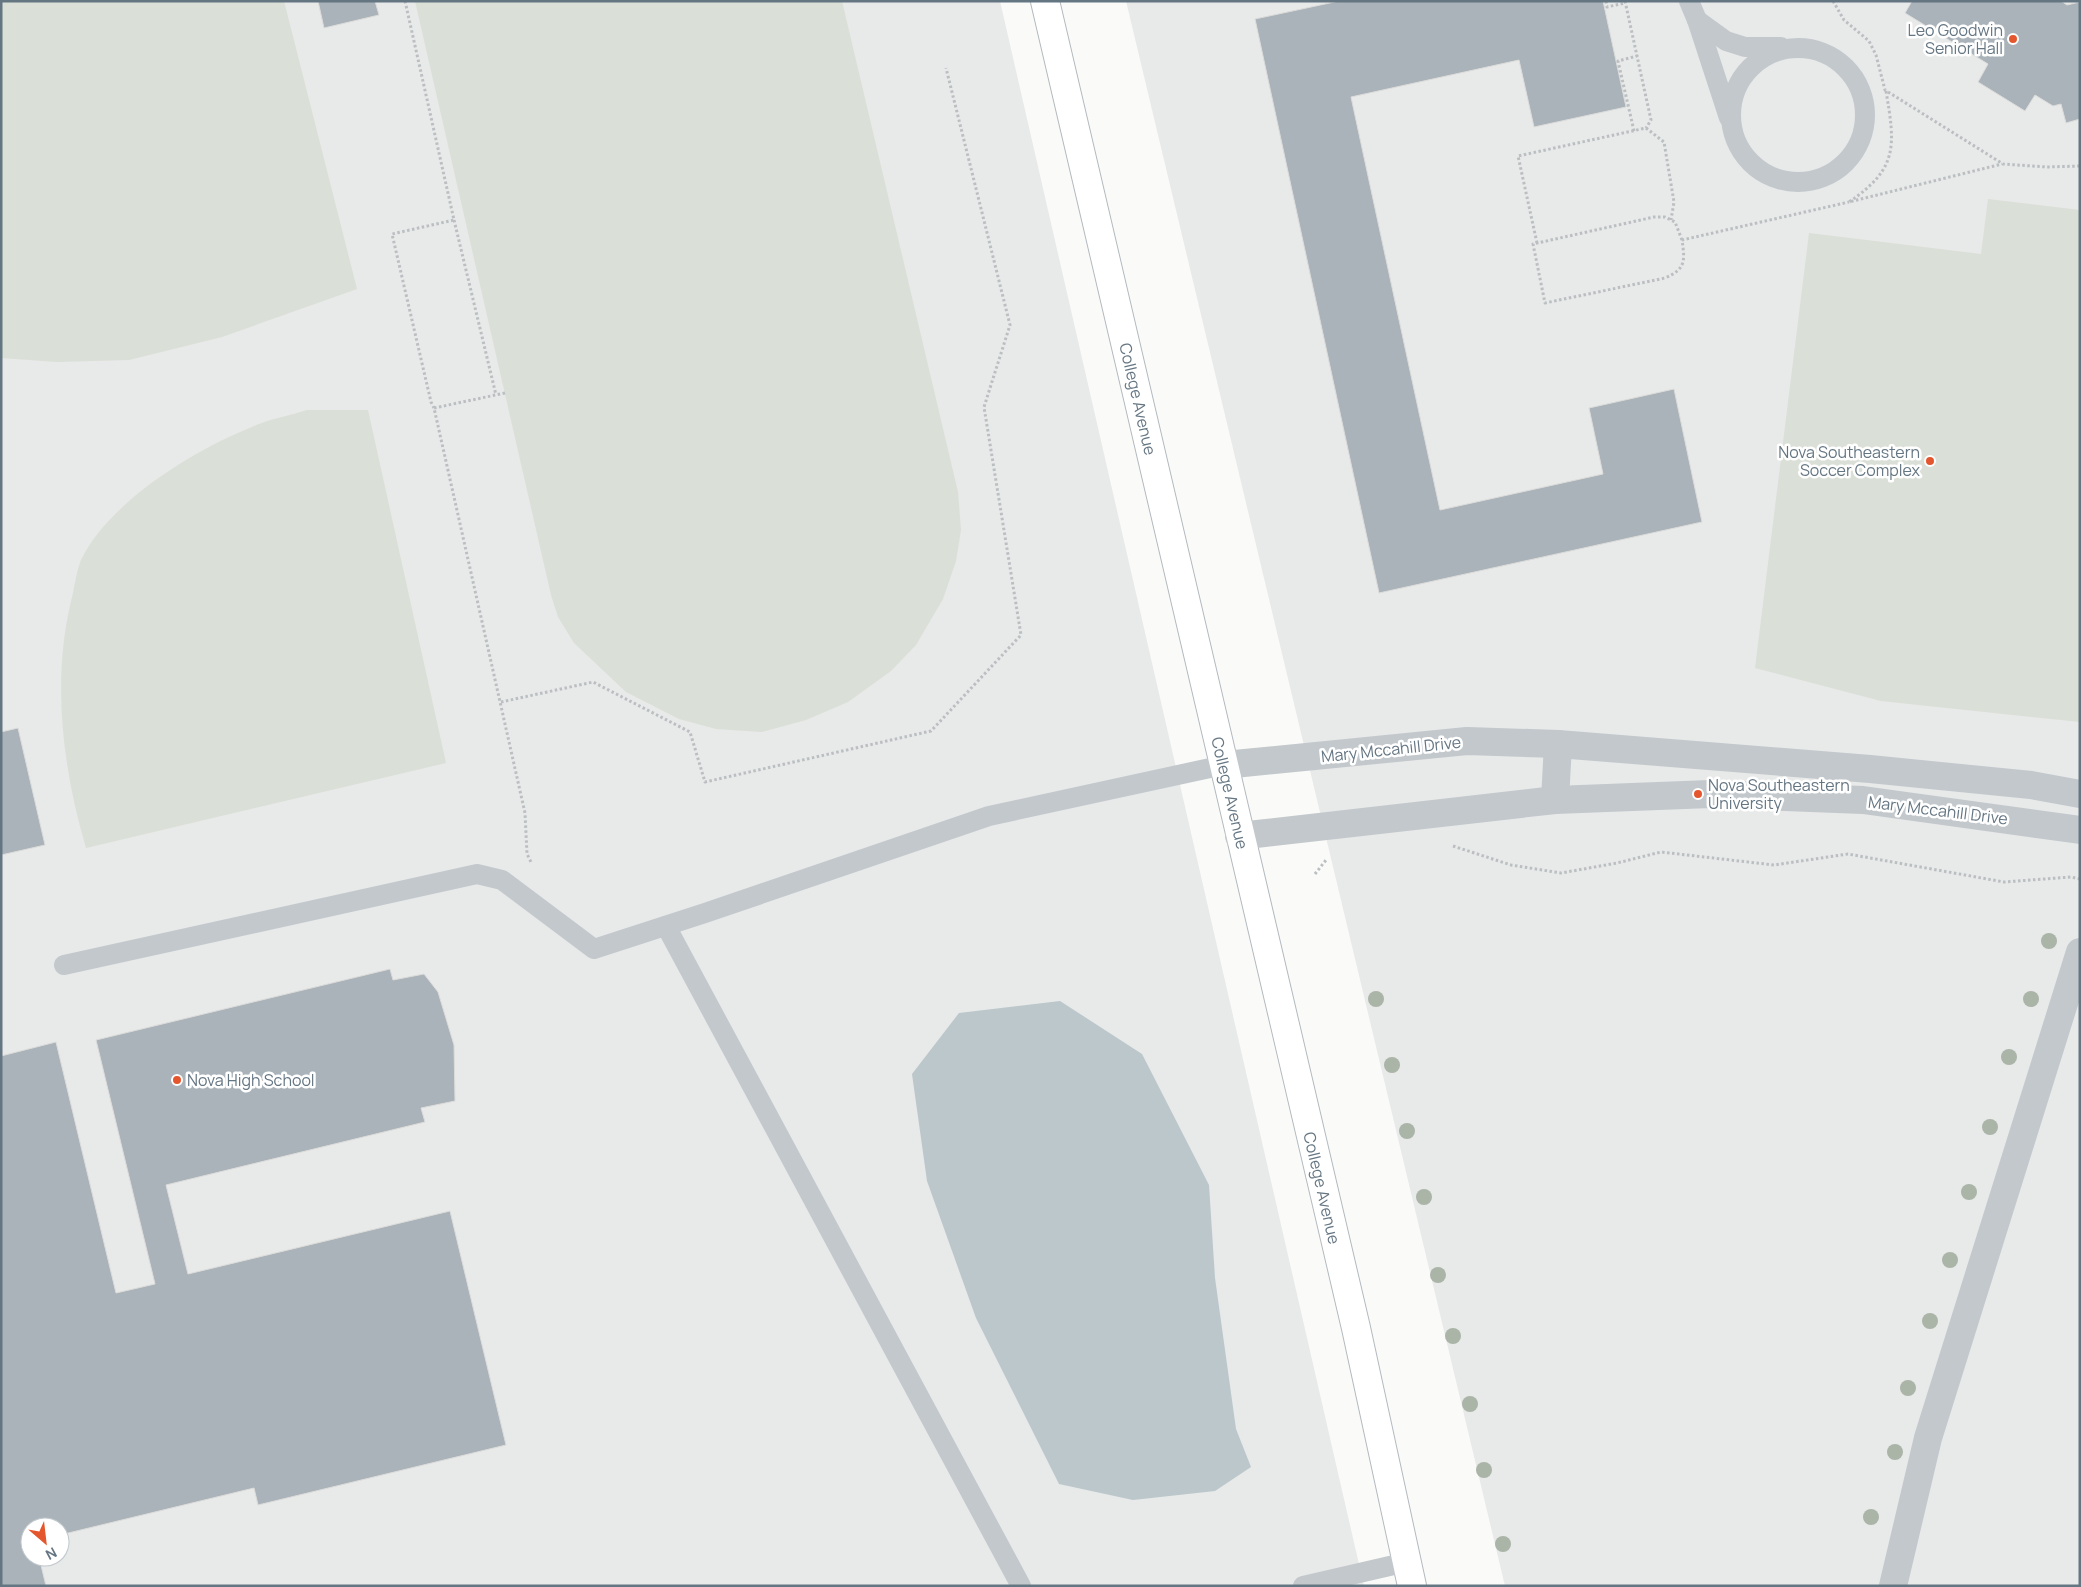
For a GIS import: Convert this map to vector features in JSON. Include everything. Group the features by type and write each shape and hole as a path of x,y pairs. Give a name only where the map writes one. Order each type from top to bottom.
{"street":[{"name":"College Avenue","path":"1045,1 1239,836 1356,1328 1410,1574"},
{"name":"Mary Mccahill Drive","path":"1224,765 1467,741 1558,744 1870,769 2031,785 2080,794"},
{"path":"1555,800 1558,744"},
{"name":"Mary Mccahill Drive","path":"1239,836 1555,800 1710,794 1863,800 2080,830"},
{"path":"1893,1586 1928,1438 2080,952"}],"lane":[{"path":"1689,1 1697,20 1736,144 1749,162 1767,175 1788,182 1811,181 1832,173 1849,159 1861,140 1866,118 1863,96 1853,76 1838,60 1818,50 1796,47 1745,47 1726,41 1697,20"},
{"path":"1731,126 1732,100 1740,80 1755,63 1774,51 1796,47"},
{"path":"64,965 477,874 502,880 594,949 989,816 1224,765"},
{"path":"666,926 1021,1586"},
{"path":"1303,1586 1410,1574"}],"path":[{"path":"405,1 454,220 496,395"},
{"path":"1537,243 1518,156 1646,128 1651,120 1625,2 1607,6 1606,1"},
{"path":"1833,1 1844,20 1869,41 1876,55 1886,90 1892,129 1892,144 1888,158 1874,182 1849,202"},
{"path":"1634,131 1618,60 1637,56"},
{"path":"501,702 593,682 690,732 705,782 931,731 1021,635 984,407 1010,325 946,68"},
{"path":"1886,90 2002,164"},
{"path":"1646,128 1664,142 1674,202 1671,220"},
{"path":"1682,240 1849,202 2002,164 2047,167 2080,166"},
{"path":"1654,217 1665,217 1671,220 1680,230 1684,255 1682,267 1676,274 1665,278 1545,303 1533,244 1654,217"},
{"path":"454,220 392,234 501,702 525,812 527,854 533,867"},
{"path":"434,408 505,393"},
{"path":"1446,843 1511,865 1560,873 1617,863 1661,852 1774,865 1848,854 2004,882 2071,877 2080,879"},
{"path":"1315,874 1324,861 1330,857"}],"shaded area":[{"path":"1,1 1000,1 1364,1586 1,1586"},
{"path":"1,1 284,1 357,289 222,337 129,360 57,362 1,358"},
{"path":"415,1 842,1 958,492 961,530 956,561 943,599 916,645 891,671 848,702 806,720 762,732 716,729 679,719 626,692 574,643 558,617 551,595"},
{"name":"Nova Southeastern University","path":"1126,1 2080,1 2080,1586 1505,1586"},
{"name":"Nova Southeastern Soccer Complex","path":"1988,199 2080,210 2080,722 1881,701 1755,668 1809,233 1981,254"},
{"path":"307,410 368,410 446,763 86,848 71,785 62,721 61,689 66,625 81,560 94,539 111,518 155,480 205,449 229,437 259,424"},
{"path":"1060,1001 1142,1054 1209,1185 1215,1278 1236,1429 1251,1467 1215,1491 1133,1500 1059,1484 976,1318 927,1181 912,1074 959,1013"}],"building":[{"path":"318,1 375,1 379,15 324,28"},
{"path":"1339,1 1603,1 1626,107 1534,127 1519,60 1351,97 1440,510 1603,474 1589,408 1674,389 1702,522 1379,593 1255,19"},
{"name":"Leo Goodwin Senior Hall","path":"1912,1 2061,1 2067,5 2080,2 2080,119 2066,123 2061,104 2053,106 2035,95 2025,111 1978,82 1988,64 1905,13"},
{"path":"18,728 45,845 1,855 1,732"},
{"path":"390,969 393,980 424,974 438,992 454,1045 455,1101 421,1108 425,1122 166,1185 188,1274 450,1211 506,1445 258,1505 254,1488 70,1533 70,1517 20,1517 20,1567 41,1567 46,1586 1,1586 1,1056 56,1042 116,1293 155,1284 96,1040"}],"place":[{"name":"Leo Goodwin Senior Hall","path":"2013,39"},
{"name":"Nova Southeastern Soccer Complex","path":"1930,461"},
{"name":"Nova Southeastern University","path":"1698,794"},
{"name":"Nova High School","path":"177,1080"}]}
